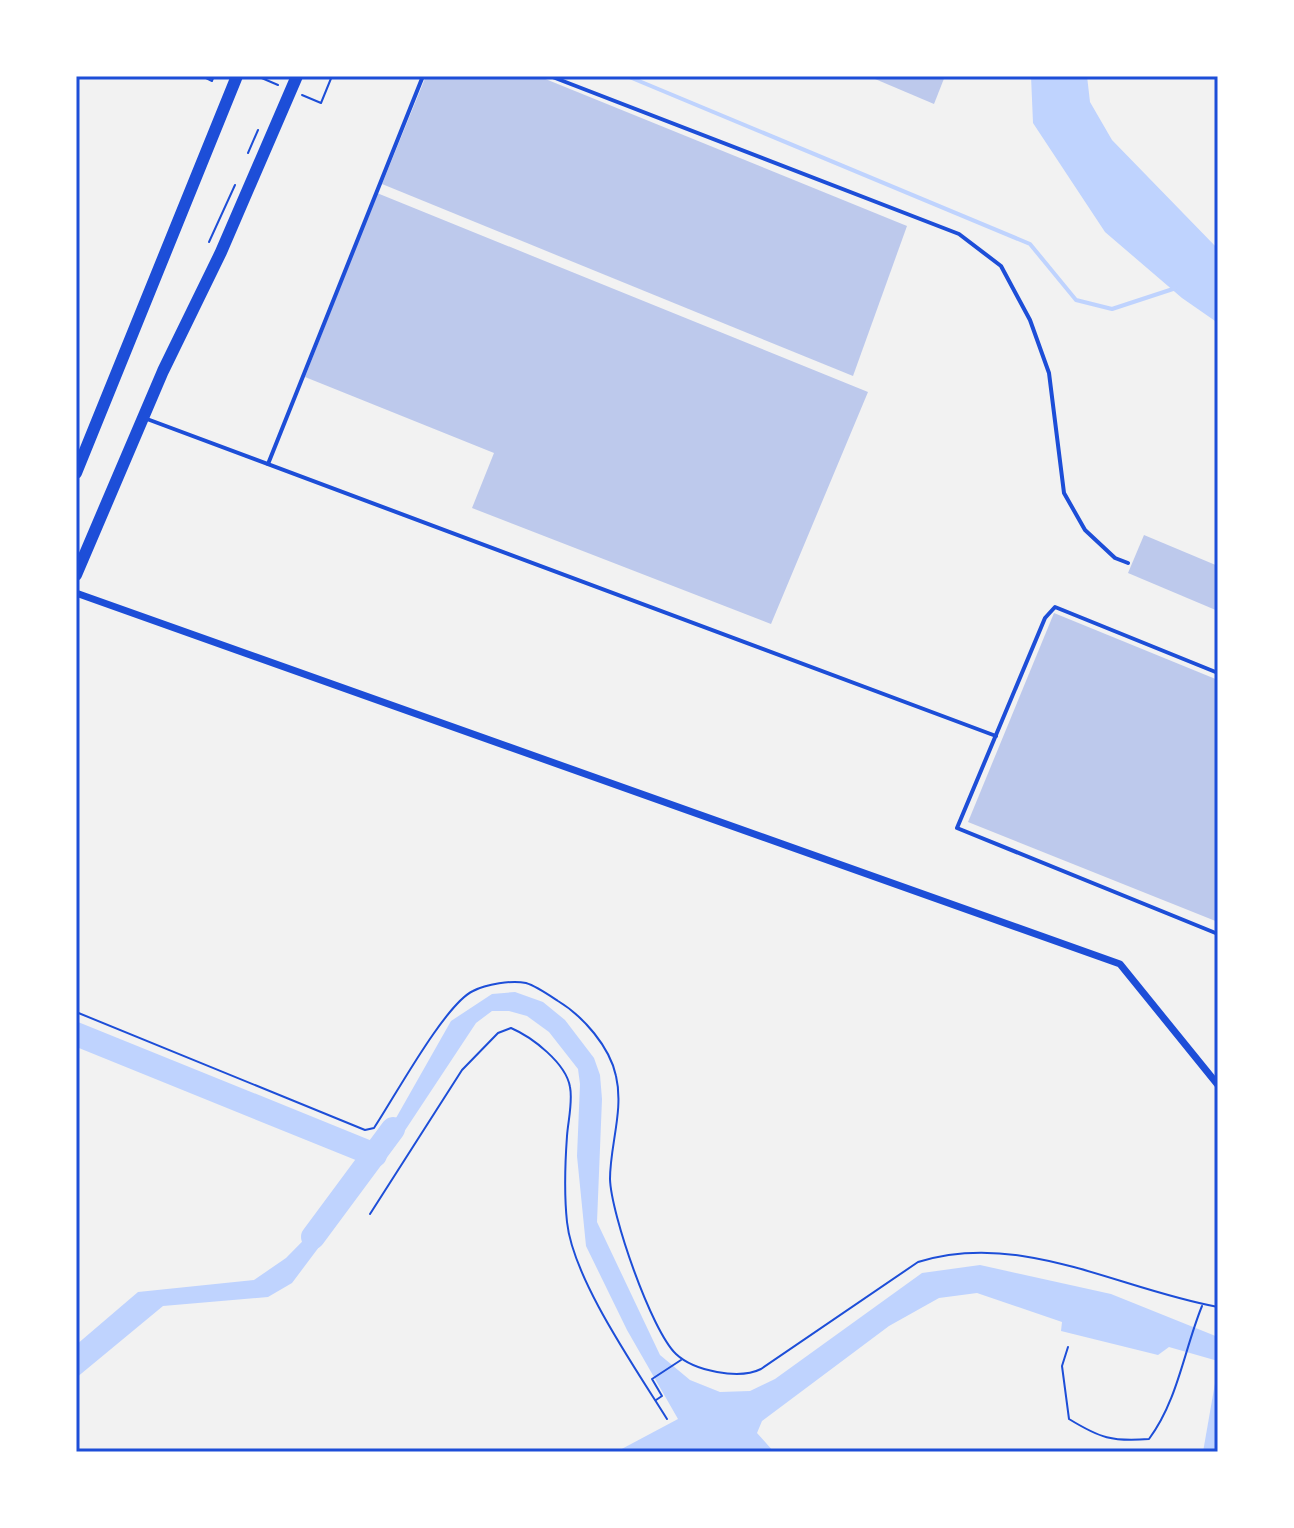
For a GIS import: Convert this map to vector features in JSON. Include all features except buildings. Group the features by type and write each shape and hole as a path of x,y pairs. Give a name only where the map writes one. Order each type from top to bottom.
{"highway":[{"path":"76,473 237,76"},
{"path":"76,575 143,418 236,220 297,76"}],"street":[{"path":"76,593 1120,964 1218,1085"}],"lane":[{"path":"268,464 423,76"},
{"path":"550,76 959,234 1001,266 1030,320 1049,373 1064,493 1085,530 1115,558 1128,563"},
{"path":"143,418 996,736"},
{"path":"1218,673 1055,607 1045,618 957,828 1218,934"}],"path":[{"path":"207,76 212,81 214,76"},
{"path":"321,103 332,76"},
{"path":"247,157 255,136"},
{"path":"209,242 237,179"},
{"path":"76,1012 365,1130 374,1128 450,1011 472,991 496,984 527,983 561,1002 597,1038 615,1072 620,1091 610,1180 618,1228 648,1307 676,1354 716,1372 749,1375 918,1262 945,1253 975,1250 1016,1253 1218,1307"},
{"path":"370,1214 462,1070 498,1033 511,1028 532,1037 558,1066 570,1087 565,1158 567,1224 575,1253 608,1322 667,1419"},
{"path":"1068,1347 1062,1366 1069,1419 1096,1436 1127,1441 1149,1439 1161,1423 1173,1397 1203,1304"},
{"path":"655,1401 662,1396 652,1379 683,1358"}],"water":[{"path":"1031,76 1087,76 1090,102 1112,140 1218,249 1218,323 1182,298 1105,232 1033,123"},
{"path":"515,992 543,1002 565,1020 594,1058 600,1075 602,1099 597,1222 660,1355 690,1380 720,1392 750,1391 775,1379 922,1273 980,1265 1111,1294 1218,1337 1218,1361 1169,1347 1158,1355 1061,1331 1062,1322 977,1293 939,1298 889,1326 762,1421 757,1433 774,1452 616,1452 678,1419 627,1330 586,1246 577,1156 578,1069 549,1032 527,1016 509,1011 492,1011 476,1023 394,1147 292,1283 268,1297 163,1306 76,1378 76,1345 138,1292 254,1280 286,1258 358,1185 451,1021 492,994"},
{"path":"1218,1366 1218,1452 1203,1452"}],"waterway":[{"path":"627,76 1030,244 1076,300 1112,309 1176,288"},
{"path":"76,1034 375,1155"},
{"path":"313,1237 393,1129"}]}
